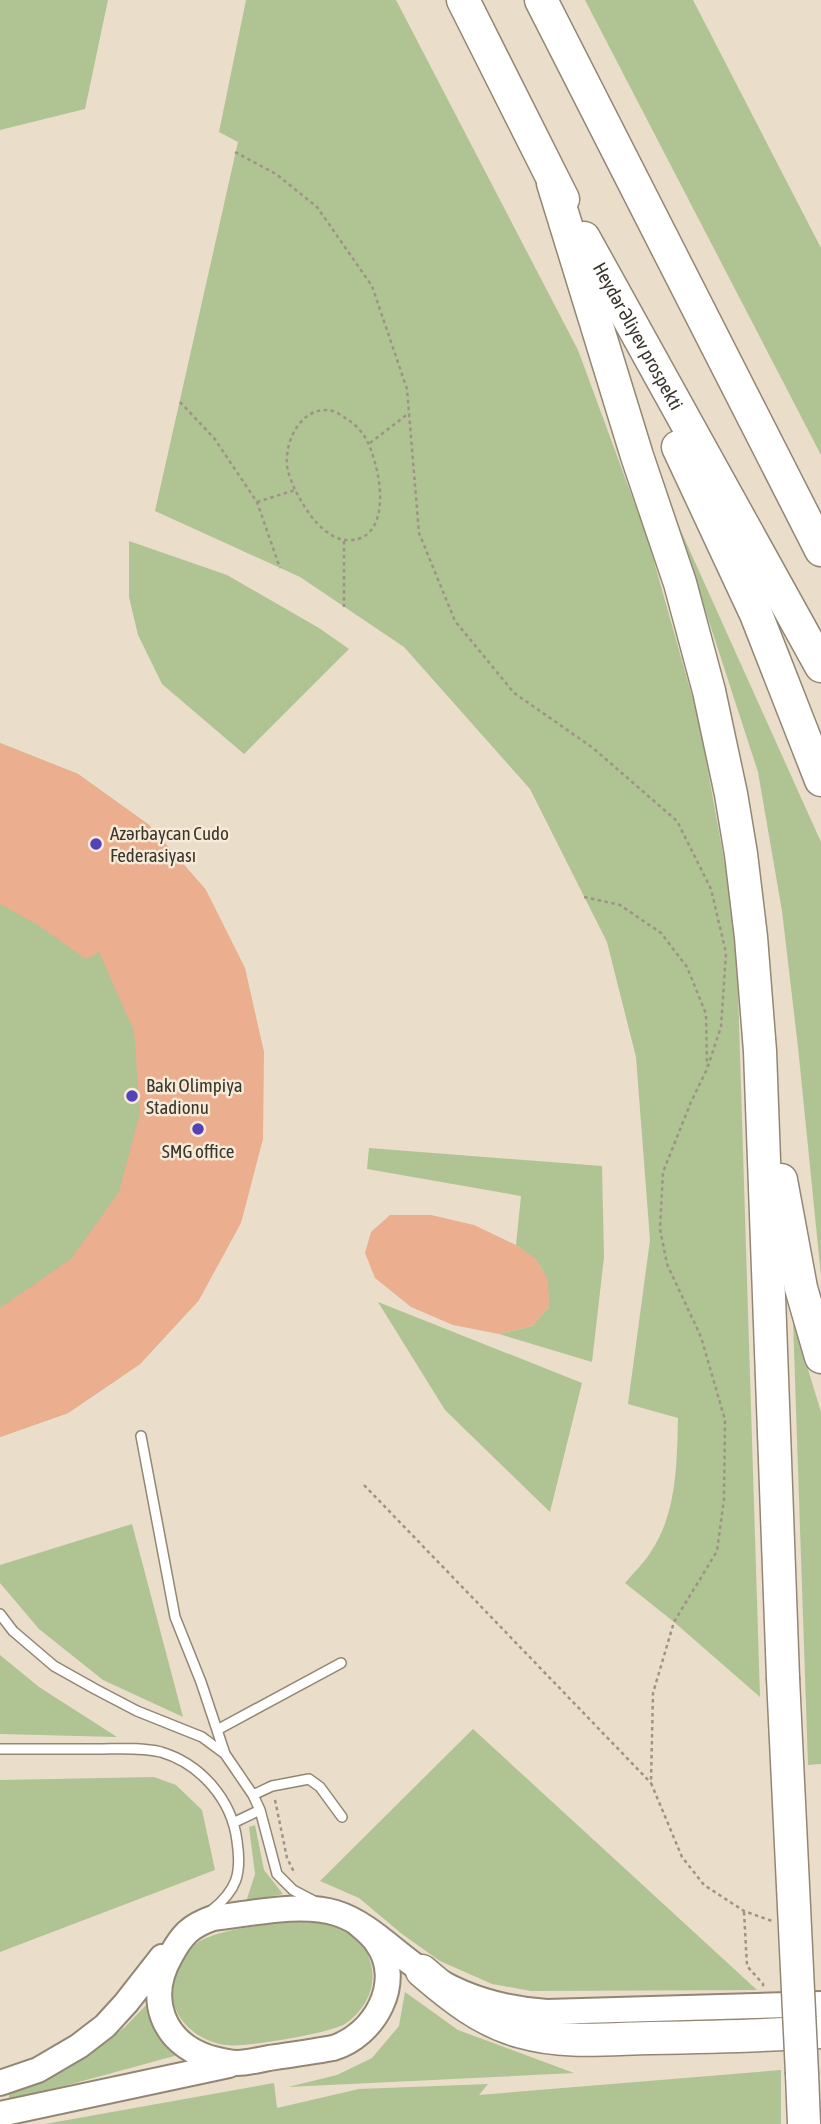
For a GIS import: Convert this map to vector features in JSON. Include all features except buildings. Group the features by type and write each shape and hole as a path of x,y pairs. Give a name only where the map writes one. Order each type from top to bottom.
{"highway":[{"name":"Heydər Əliyev prospekti","path":"463,0 554,183 821,666"},
{"path":"541,0 821,550"},
{"path":"554,183 821,750"},
{"path":"554,183 637,456 680,583 709,691 741,854 760,1051 783,1678 804,2124"},
{"path":"756,614 821,780"},
{"path":"760,1051 801,1288 821,1357"},
{"path":"422,1971 467,2006 491,2020 519,2032 548,2038 587,2040 821,2032"}],"main road":[{"path":"0,2083 38,2070 79,2046 126,2003 172,1944 201,1922 214,1918 317,1908 347,1918 422,1971 466,1995 523,2011 821,2004"},
{"path":"0,2114 236,2063 333,2049 346,2044 373,2021 386,1990 387,1973 384,1956 378,1944 347,1918"},
{"path":"186,1931 165,1965 160,1979 159,2002 166,2024 171,2033 187,2047 209,2058 236,2063"}],"lane":[{"path":"141,1436 175,1617 225,1754 260,1810 276,1874 293,1890 347,1918"},
{"path":"0,1614 13,1632 54,1666 137,1711 202,1737 225,1754"},
{"path":"217,1730 341,1663"},
{"path":"0,1749 137,1748 161,1752 186,1763 206,1779 223,1798 235,1822 239,1874 233,1889 224,1900 186,1931"},
{"path":"253,1795 272,1786 309,1779 320,1787 342,1817"},
{"path":"235,1822 260,1810"}],"path":[{"path":"236,152 276,174 317,207 372,286 407,388 419,533 455,621 514,693 593,748 677,821 711,889 726,953 721,1027 707,1069 663,1172 660,1229 667,1264 701,1337 725,1420 724,1499 717,1551 674,1622 653,1693 651,1783"},
{"path":"180,402 214,438 257,502 280,568"},
{"path":"333,411 352,423 370,443 380,482 380,508 373,528 361,539 344,541 328,533 310,516 295,490 287,464 292,436 303,417 333,411"},
{"path":"370,443 409,413"},
{"path":"257,502 295,490"},
{"path":"344,541 344,607"},
{"path":"584,897 620,905 661,933 687,967 706,1014 707,1069"},
{"path":"364,1485 651,1783 682,1857 704,1885 744,1911 777,1923"},
{"path":"272,1786 287,1858 296,1875"},
{"path":"744,1911 747,1966 763,1984 763,1994"}],"green space":[{"path":"0,0 108,0 85,109 0,130"},
{"path":"246,0 396,0 578,350 648,540 699,721 736,926 760,1697 625,1583 649,1554 666,1519 674,1486 678,1418 628,1404 650,1240 636,1057 607,942 530,789 404,647 300,577 155,511 238,142 219,132"},
{"path":"585,0 693,0 821,248 821,455"},
{"path":"676,520 821,842 821,1276 782,911 758,772"},
{"path":"129,541 227,575 319,628 349,649 244,754 162,684 138,635 129,597"},
{"name":"Bakı Olimpiya Stadionu","path":"0,743 78,774 149,825 206,890 199,1300 140,1364 68,1413 0,1437"},
{"path":"369,1148 602,1166 604,1257 592,1362 499,1334 532,1326 549,1307 543,1270 516,1245 521,1196 367,1169"},
{"path":"378,1302 582,1383 550,1512 445,1410"},
{"path":"793,1320 821,1412 821,1764 808,1765"},
{"path":"132,1524 183,1717 103,1680 39,1629 0,1583 0,1565"},
{"path":"0,1655 39,1687 117,1737 0,1734"},
{"path":"473,1729 757,1990 531,1991 492,1984 440,1961 359,1898 320,1881"},
{"path":"154,1777 176,1785 202,1810 215,1870 0,1952 0,1780"},
{"path":"255,1825 264,1870 283,1894 246,1902 255,1874 249,1827"},
{"path":"309,1920 340,1926 364,1947 370,1960 371,1987 358,2013 337,2028 249,2044 225,2045 198,2035 188,2027 174,2005 173,1978 185,1954 194,1945 224,1932"},
{"path":"405,1992 458,2030 574,2073 288,2087 337,2075 372,2058 399,2026"},
{"path":"149,2002 158,2032 178,2055 9,2101 9,2093 92,2052 125,2027"},
{"path":"781,2070 781,2124 45,2124 274,2083 277,2108 359,2089 488,2084 479,2095"}],"place":[{"name":"Azərbaycan Cudo Federasiyası","path":"96,844"},
{"name":"Bakı Olimpiya Stadionu","path":"132,1096"},
{"name":"SMG office","path":"198,1129"}]}
